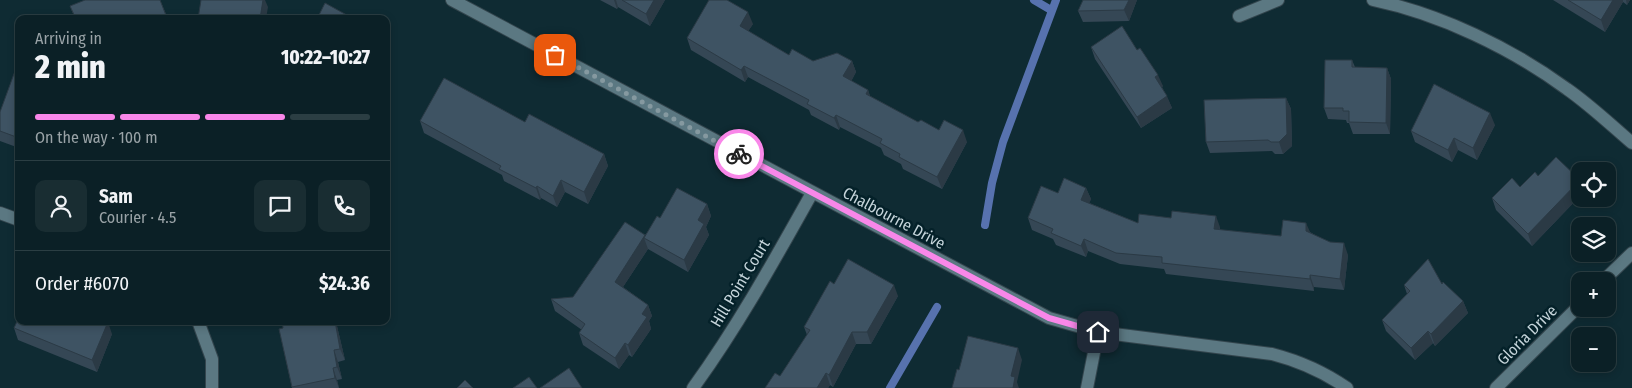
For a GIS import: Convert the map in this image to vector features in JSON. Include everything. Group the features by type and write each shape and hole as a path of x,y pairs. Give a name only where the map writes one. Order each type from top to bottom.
{"street":[{"name":"Chalbourne Drive","path":"452,0 1049,318 1098,332 1272,354 1297,361 1347,388"},
{"path":"1239,16 1278,0"},
{"path":"1373,0 1432,17 1514,55 1566,88 1632,143"},
{"name":"Hill Point Court","path":"693,388 764,278 812,193"},
{"path":"0,213 15,219"},
{"path":"1613,272 1632,253"},
{"name":"Gloria Drive","path":"1496,388 1571,314"},
{"path":"199,325 212,359 212,388"},
{"path":"1087,388 1098,332"}],"building":[{"path":"85,0 160,0 166,15 74,15 70,6"},
{"path":"201,0 263,0 261,15 199,15"},
{"path":"622,0 654,0 646,14"},
{"path":"709,0 727,0 748,12 740,26 789,55 792,49 813,61 837,53 852,61 843,76 868,90 866,94 918,122 921,120 939,130 944,120 963,130 937,177 899,157 900,154 880,143 882,139 836,115 834,118 807,104 809,100 744,66 741,70 687,38"},
{"path":"1083,0 1129,0 1124,10 1078,11"},
{"path":"1568,0 1613,0 1601,20"},
{"path":"325,3 347,15 319,15"},
{"path":"1122,26 1137,50 1140,48 1158,75 1155,77 1167,96 1137,117 1091,47"},
{"path":"1325,60 1352,60 1352,67 1387,68 1386,123 1349,122 1349,111 1343,111 1343,108 1324,108"},
{"path":"15,71 15,137 0,131 0,112"},
{"path":"444,78 525,122 529,114 604,154 584,192 561,180 553,196 537,186 536,188 499,169 501,166 420,121"},
{"path":"1434,84 1490,113 1473,148 1454,138 1448,150 1411,131"},
{"path":"1286,98 1287,134 1279,142 1268,140 1206,142 1204,100"},
{"path":"1556,157 1571,171 1571,189 1528,234 1492,198 1512,178 1520,187 1535,172 1538,176"},
{"path":"1064,178 1086,188 1081,200 1138,223 1139,214 1171,218 1172,211 1216,216 1214,229 1281,236 1283,220 1306,223 1306,231 1330,242 1344,243 1340,279 1310,275 1310,279 1162,263 1162,257 1116,253 1084,239 1081,246 1051,233 1053,229 1028,218 1041,186 1058,193"},
{"path":"677,188 707,204 698,220 704,224 684,260 644,238 657,216 660,218"},
{"path":"625,222 645,235 615,282 648,305 642,314 647,317 628,345 625,343 615,358 579,333 585,324 551,299 573,297"},
{"path":"848,259 894,285 867,332 852,332 829,375 826,373 817,388 765,388 775,373 780,376 810,330 804,327 830,281 834,284"},
{"path":"1428,259 1442,284 1443,282 1463,301 1431,334 1428,331 1411,348 1382,320 1410,291 1404,285"},
{"path":"15,325 107,325 92,360 14,328"},
{"path":"283,325 336,325 340,349 334,350 337,367 333,368 335,378 292,387 279,329 283,328"},
{"path":"968,336 1018,348 1011,376 1015,377 1013,388 952,388"},
{"path":"569,368 582,388 540,388"},
{"path":"529,377 537,388 513,388"},
{"path":"465,380 473,388 457,388"}],"waterway":[{"path":"1034,0 1051,10"},
{"path":"985,225 992,183 1003,142 1056,0"},
{"path":"890,388 937,307"}],"way so far":[{"path":"555,55 739,154"}],"route":[{"path":"739,154 1049,318 1098,332"}]}
